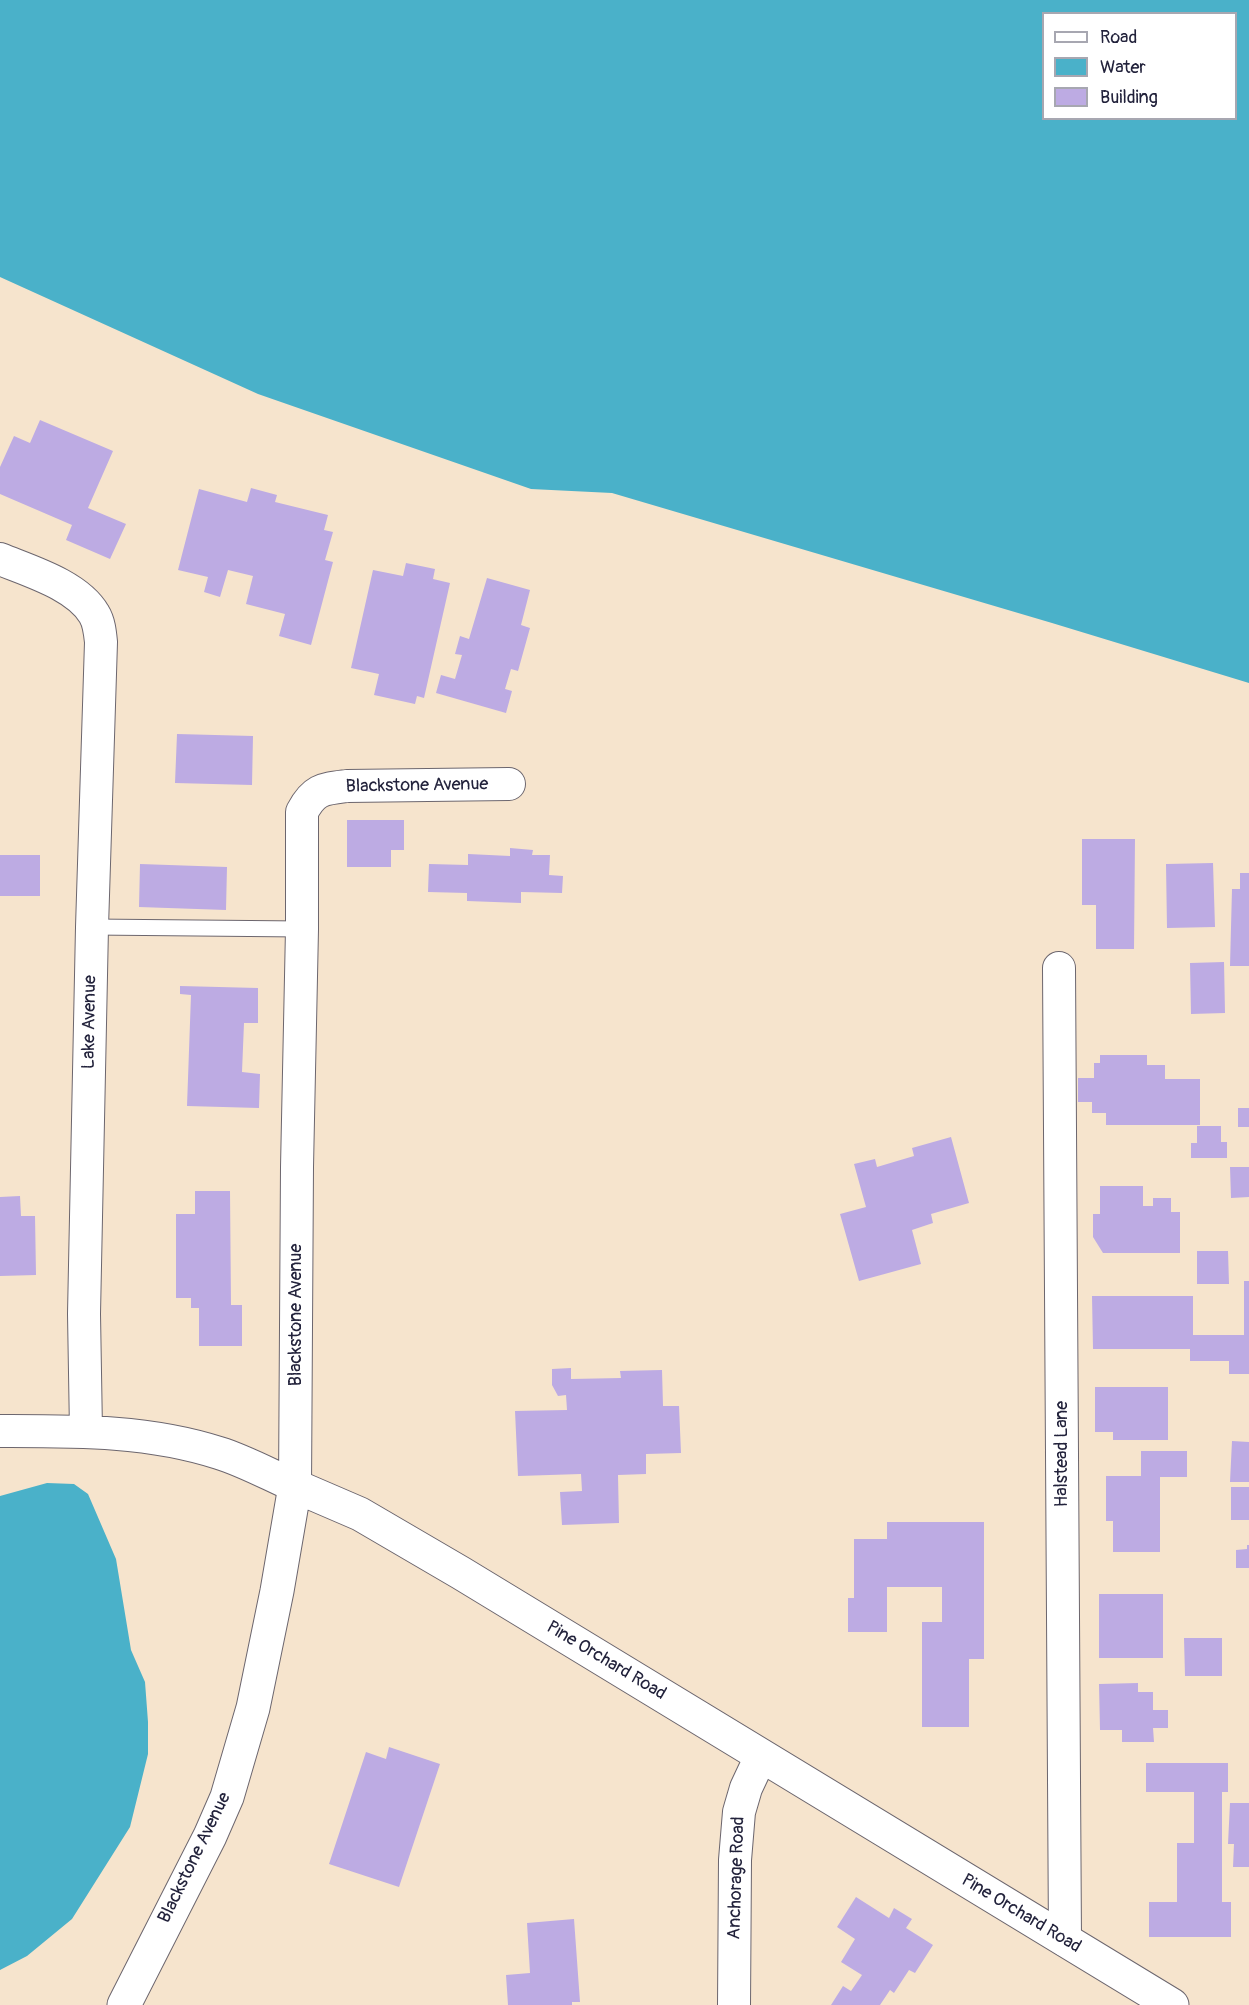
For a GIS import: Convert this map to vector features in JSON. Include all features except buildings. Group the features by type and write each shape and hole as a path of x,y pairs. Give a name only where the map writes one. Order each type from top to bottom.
{"main road":[{"name":"Pine Orchard Road","path":"295,1486 370,1520 462,1573 1172,2005"},
{"name":"Blackstone Avenue","path":"124,2005 210,1836 241,1752 275,1602 295,1486"}],"street":[{"name":"Lake Avenue","path":"0,560 46,578 72,592 94,614 101,642 84,1314 86,1431"},
{"name":"Blackstone Avenue","path":"295,1486 302,812 310,798 325,788 509,784"},
{"name":"Halstead Lane","path":"1059,968 1065,1940"},
{"name":"Pine Orchard Road","path":"0,1431 86,1431 130,1435 219,1453 295,1486"},
{"name":"Anchorage Road","path":"734,2005 735,1860 739,1812 746,1788 761,1756"}],"lane":[{"path":"92,927 302,929"}],"water":[{"path":"0,0 1249,0 1249,683 612,493 531,489 258,394 0,277"},
{"path":"47,1483 74,1484 88,1494 116,1559 131,1650 145,1682 148,1754 130,1827 72,1919 27,1956 0,1970 0,1496"}]}
